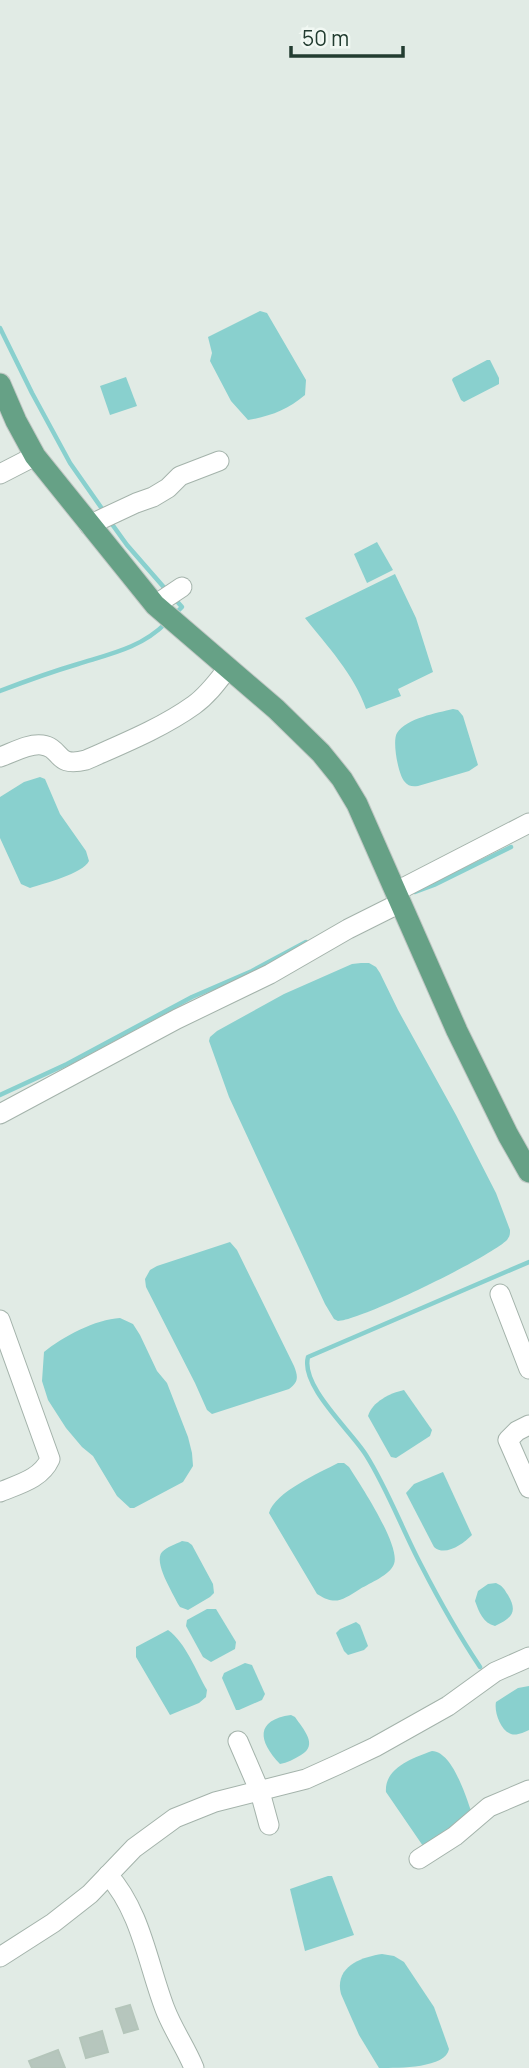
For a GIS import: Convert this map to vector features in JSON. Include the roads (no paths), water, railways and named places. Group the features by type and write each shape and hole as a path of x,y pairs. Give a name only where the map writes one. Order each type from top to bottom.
{"main road":[{"path":"0,384 35,456 100,520 167,598 181,628 276,709 321,753 342,779 357,804 457,1031 529,1172"}],"street":[{"path":"0,474 35,456"},
{"path":"100,520 153,497 168,488 180,475 219,461"},
{"path":"0,757 38,745 47,746 66,762 73,764 86,760 176,716 213,688 228,668"},
{"path":"0,1114 177,1019 270,974 529,823"},
{"path":"500,1294 529,1369"},
{"path":"0,1320 50,1459 45,1469 34,1477 0,1492"},
{"path":"529,1425 508,1440 529,1488"},
{"path":"0,1957 53,1923 90,1894 134,1849 175,1818 215,1802 306,1779 375,1747 448,1706 495,1672 529,1657"},
{"path":"238,1741 260,1791 269,1825"},
{"path":"419,1859 456,1836 489,1807 529,1790"},
{"path":"108,1875 125,1897 166,2010 194,2068"}],"water":[{"path":"260,311 267,313 306,380 305,395 278,412 248,420 231,401 210,361 212,353 208,337"},
{"path":"490,360 499,378 499,384 464,402 453,378"},
{"path":"126,377 137,406 110,415 100,386"},
{"path":"377,542 393,570 367,583 354,554"},
{"path":"395,574 416,618 433,672 398,689 401,696 366,709 347,672 305,618"},
{"path":"453,709 463,716 478,765 469,771 418,786 409,785 404,781 398,764 395,750 397,733 415,720"},
{"path":"40,777 45,779 60,814 86,851 89,861 71,874 30,888 21,884 0,838 0,797 24,782"},
{"path":"369,963 380,973 456,1115 496,1193 510,1233 507,1240 496,1248 452,1273 372,1310 338,1321 325,1304 229,1097 209,1041 217,1031 284,994 352,964"},
{"path":"230,1242 237,1250 294,1366 297,1379 289,1389 212,1414 207,1410 146,1287 145,1279 150,1270 157,1266"},
{"path":"120,1318 133,1324 157,1371 167,1383 188,1437 193,1466 183,1482 134,1508 130,1508 117,1496 93,1456 66,1428 48,1400 42,1381 44,1352 80,1330"},
{"path":"404,1390 432,1430 430,1436 396,1458 391,1457 368,1416 373,1406 382,1399"},
{"path":"338,1463 349,1467 362,1487 386,1530 395,1555 392,1568 384,1575 334,1601 317,1594 269,1513 273,1505 288,1491"},
{"path":"443,1472 472,1535 459,1545 443,1551 434,1547 406,1493 414,1484"},
{"path":"182,1541 192,1545 213,1584 214,1593 188,1610 178,1604 160,1563 162,1552"},
{"path":"496,1583 508,1595 513,1610 506,1620 495,1626 484,1620 475,1601 478,1591 488,1584"},
{"path":"207,1609 216,1609 236,1642 235,1649 211,1662 203,1657 186,1626 187,1620"},
{"path":"356,1622 360,1625 368,1646 348,1655 336,1633"},
{"path":"168,1630 185,1650 207,1690 206,1697 199,1703 170,1715 136,1657 136,1647"},
{"path":"245,1663 252,1665 265,1694 262,1700 236,1710 222,1678 224,1673"},
{"path":"529,1686 529,1730 511,1734 499,1720 496,1702 518,1688"},
{"path":"291,1715 308,1737 309,1747 301,1755 280,1764 267,1747 264,1733 271,1722"},
{"path":"432,1751 440,1753 453,1768 474,1819 423,1846 386,1792 390,1776 395,1770"},
{"path":"332,1876 354,1935 305,1951 290,1889"},
{"path":"382,1954 394,1956 404,1962 434,2007 449,2049 440,2060 421,2066 379,2068 359,2035 341,1994 341,1977 345,1970 358,1961"}],"waterway":[{"path":"0,328 70,463 105,513"},
{"path":"109,520 168,592"},
{"path":"174,598 182,607 174,615"},
{"path":"0,691 125,649 146,639 166,623"},
{"path":"415,892 511,847"},
{"path":"0,1095 67,1064 192,997 252,971 306,942"},
{"path":"480,1667 435,1591 374,1468 319,1395 308,1369 308,1357 529,1262"}]}
